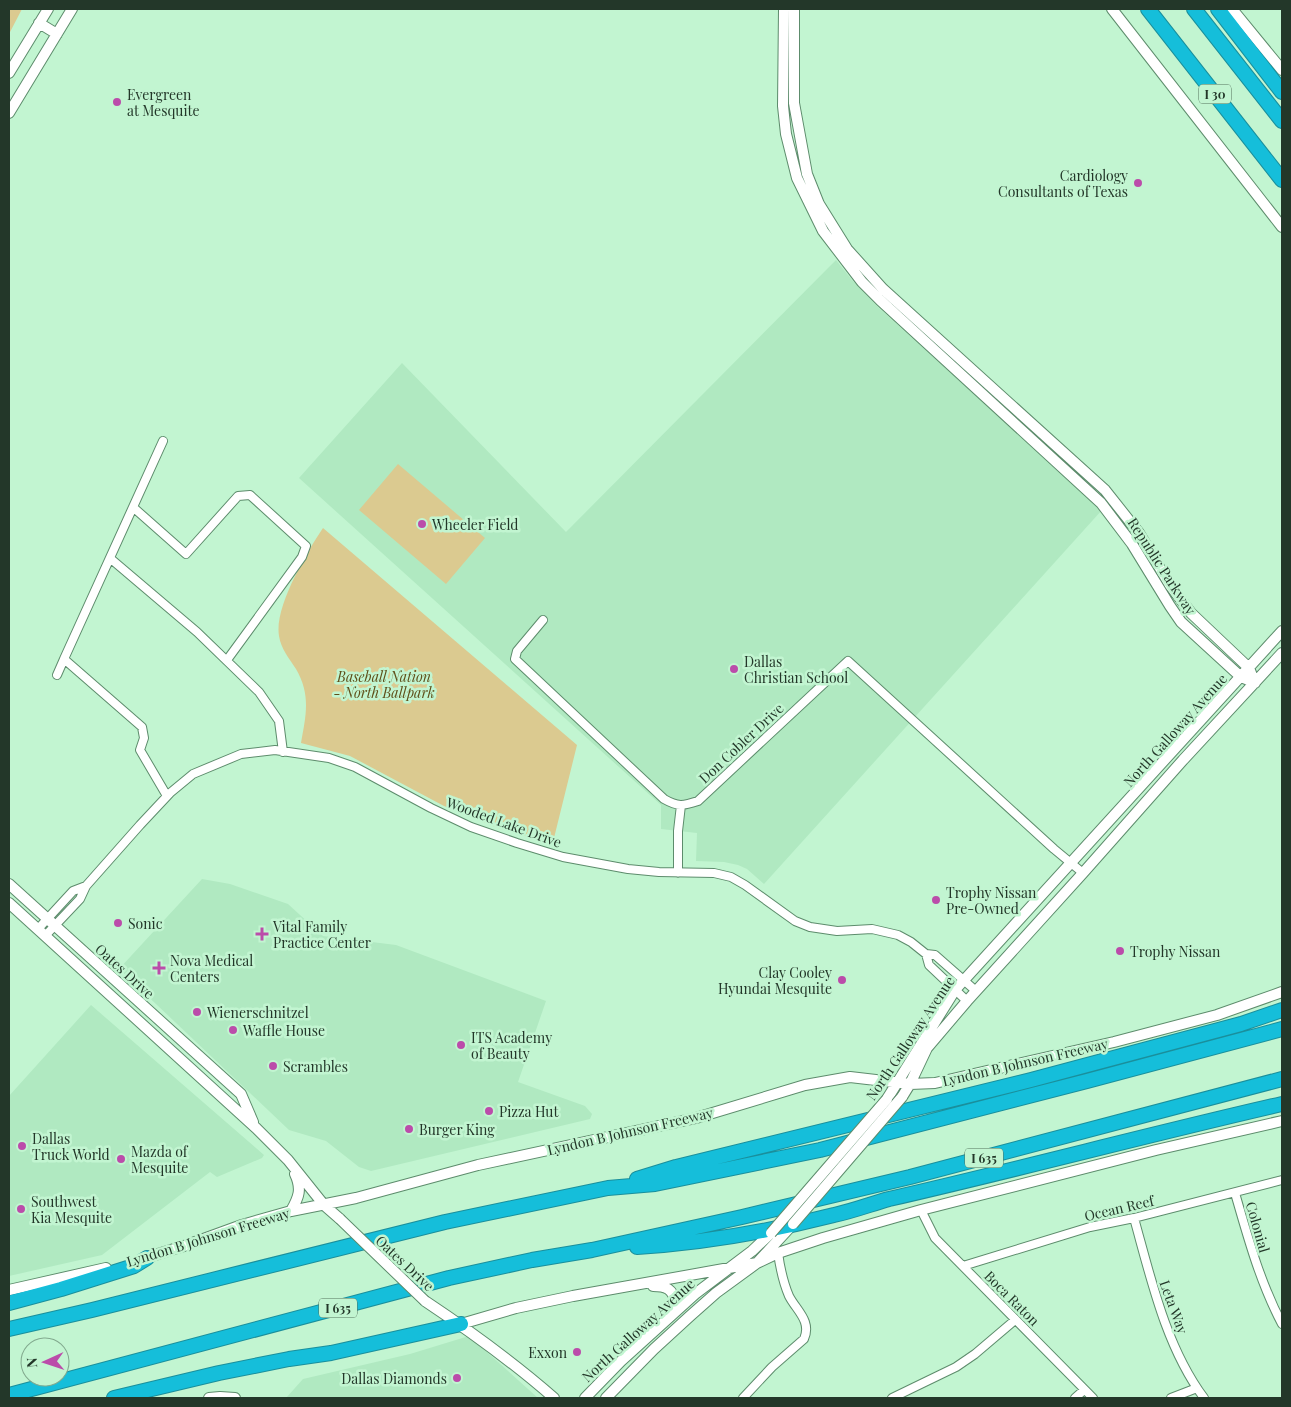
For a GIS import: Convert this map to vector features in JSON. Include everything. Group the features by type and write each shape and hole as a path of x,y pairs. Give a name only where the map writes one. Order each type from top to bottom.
{"highway":[{"name":"I 30","path":"1148,9 1282,180"},
{"name":"I 30","path":"1194,9 1282,121"},
{"path":"1218,9 1282,92"},
{"path":"9,1329 445,1222 608,1188 676,1167 958,1098 1240,1024 1282,1010"},
{"path":"608,1188 655,1184 820,1150 1059,1089 1282,1029"},
{"name":"I 635","path":"9,1395 449,1278 532,1260 592,1250 742,1217 910,1177 1282,1080"},
{"path":"592,1250 683,1244 835,1215 886,1200 1282,1104"},
{"path":"9,1302 61,1289 134,1266 147,1258"},
{"path":"114,1398 227,1371 289,1358 331,1353 461,1324"}],"main road":[{"path":"9,73 48,9"},
{"path":"9,113 72,9"},
{"name":"Republic Parkway","path":"784,9 783,82 786,134 797,178 823,230 862,282 880,300 1101,504 1132,544 1181,622 1241,677 1255,682"},
{"name":"Republic Parkway","path":"794,9 794,103 804,162 819,204 837,234 883,289 1105,490 1138,533 1170,585 1191,613 1249,668 1255,682"},
{"path":"1112,9 1282,226"},
{"path":"1232,9 1282,70"},
{"path":"39,24 57,34"},
{"path":"1160,590 1170,585"},
{"name":"North Galloway Avenue","path":"584,1398 695,1294 752,1251 771,1233 887,1099 955,990 1282,631"},
{"name":"North Galloway Avenue","path":"606,1398 654,1349 690,1316 716,1293 757,1263 902,1096 928,1048 966,1001 1083,873 1182,760 1282,652"},
{"name":"Oates Drive","path":"9,884 241,1094 256,1128"},
{"name":"Oates Drive","path":"9,903 256,1128 288,1160 324,1205 425,1301 461,1324 528,1375 554,1398"},
{"name":"Lyndon B Johnson Freeway","path":"9,1290 147,1258 242,1225 291,1211 324,1205 478,1164 696,1118 805,1085 850,1077 898,1084 935,1083 1123,1040 1217,1015 1282,992"},
{"path":"147,1028 157,1018"},
{"path":"918,1065 923,1076 935,1083"},
{"path":"461,1324 516,1308 757,1263 798,1246 921,1210 1156,1150 1282,1121"},
{"path":"288,1160 300,1184 300,1194 291,1211"},
{"path":"793,1208 786,1229 790,1243 798,1246"},
{"path":"635,1285 666,1287 674,1293 676,1302 664,1323"},
{"path":"209,1398 235,1398"}],"street":[{"path":"58,674 163,441"},
{"path":"134,508 186,554 238,496 250,495 306,546 302,557 227,660"},
{"path":"111,559 198,632 259,692 279,722 283,752"},
{"path":"543,620 517,651 515,659 664,799 674,805 681,805 678,831 678,873"},
{"path":"64,659 142,727 144,738 140,750 167,796"},
{"name":"Don Cobler Drive","path":"681,805 698,801 848,661 1083,873"},
{"name":"Wooded Lake Drive","path":"42,933 80,899 86,886 167,796 193,774 241,754 275,750 329,758 355,767 431,808 471,827 563,857 628,870 714,873 731,877 795,920 810,927 825,930 872,929 898,935 911,942 926,954 935,955 976,991"},
{"name":"Wooded Lake Drive","path":"926,954 928,965 966,1001"},
{"name":"Ocean Reef","path":"963,1266 1090,1227 1134,1218 1282,1180"},
{"name":"Colonial","path":"1235,1193 1255,1260 1282,1324"},
{"name":"Boca Raton","path":"921,1210 935,1238 1093,1398"},
{"name":"Leta Way","path":"1134,1218 1163,1320 1197,1388 1204,1398"},
{"path":"743,1398 772,1367 804,1339 806,1334 807,1329 803,1316 787,1290 778,1253"},
{"path":"892,1398 956,1367 988,1344 1016,1320"},
{"path":"1170,1398 1197,1388"},
{"path":"1075,1398 1084,1390"}],"shaded area":[{"name":"Dallas Christian School","path":"836,260 879,308 1102,510 764,884 747,869 738,865 724,862 696,861 697,833 661,829 661,805 299,478 402,363 566,532"},
{"path":"202,879 230,884 288,904 323,936 396,945 546,1001 518,1082 585,1106 592,1114 590,1119 371,1171 359,1167 326,1141 289,1130 119,969"},
{"path":"91,1005 264,1155 262,1158 217,1177 210,1172 102,1255 9,1276 9,1096"},
{"path":"469,1336 538,1398 286,1398 303,1379 410,1354"}],"green space":[{"path":"9,9 22,9 9,34"},
{"name":"Wheeler Field","path":"398,464 485,538 446,584 359,510"},
{"name":"Baseball Nation - North Ballpark","path":"323,528 577,745 554,838 548,842 542,841 498,828 444,806 350,756 301,743 306,714 304,688 301,678 282,645 279,636 279,624 293,580"}],"place":[{"name":"Evergreen at Mesquite","path":"117,102"},
{"name":"Cardiology Consultants of Texas","path":"1138,183"},
{"name":"Wheeler Field","path":"422,524"},
{"name":"Dallas Christian School","path":"734,669"},
{"name":"Trophy Nissan Pre-Owned","path":"936,900"},
{"name":"Sonic","path":"118,923"},
{"name":"Vital Family Practice Center","path":"262,934"},
{"name":"Trophy Nissan","path":"1120,951"},
{"name":"Nova Medical Centers","path":"159,968"},
{"name":"Clay Cooley Hyundai Mesquite","path":"842,980"},
{"name":"Wienerschnitzel","path":"197,1012"},
{"name":"Waffle House","path":"233,1030"},
{"name":"ITS Academy of Beauty","path":"461,1045"},
{"name":"Scrambles","path":"273,1066"},
{"name":"Pizza Hut","path":"489,1111"},
{"name":"Burger King","path":"409,1129"},
{"name":"Dallas Truck World","path":"22,1146"},
{"name":"Mazda of Mesquite","path":"121,1159"},
{"name":"Southwest Kia Mesquite","path":"21,1209"},
{"name":"Exxon","path":"577,1352"},
{"name":"Dallas Diamonds","path":"457,1378"}]}
